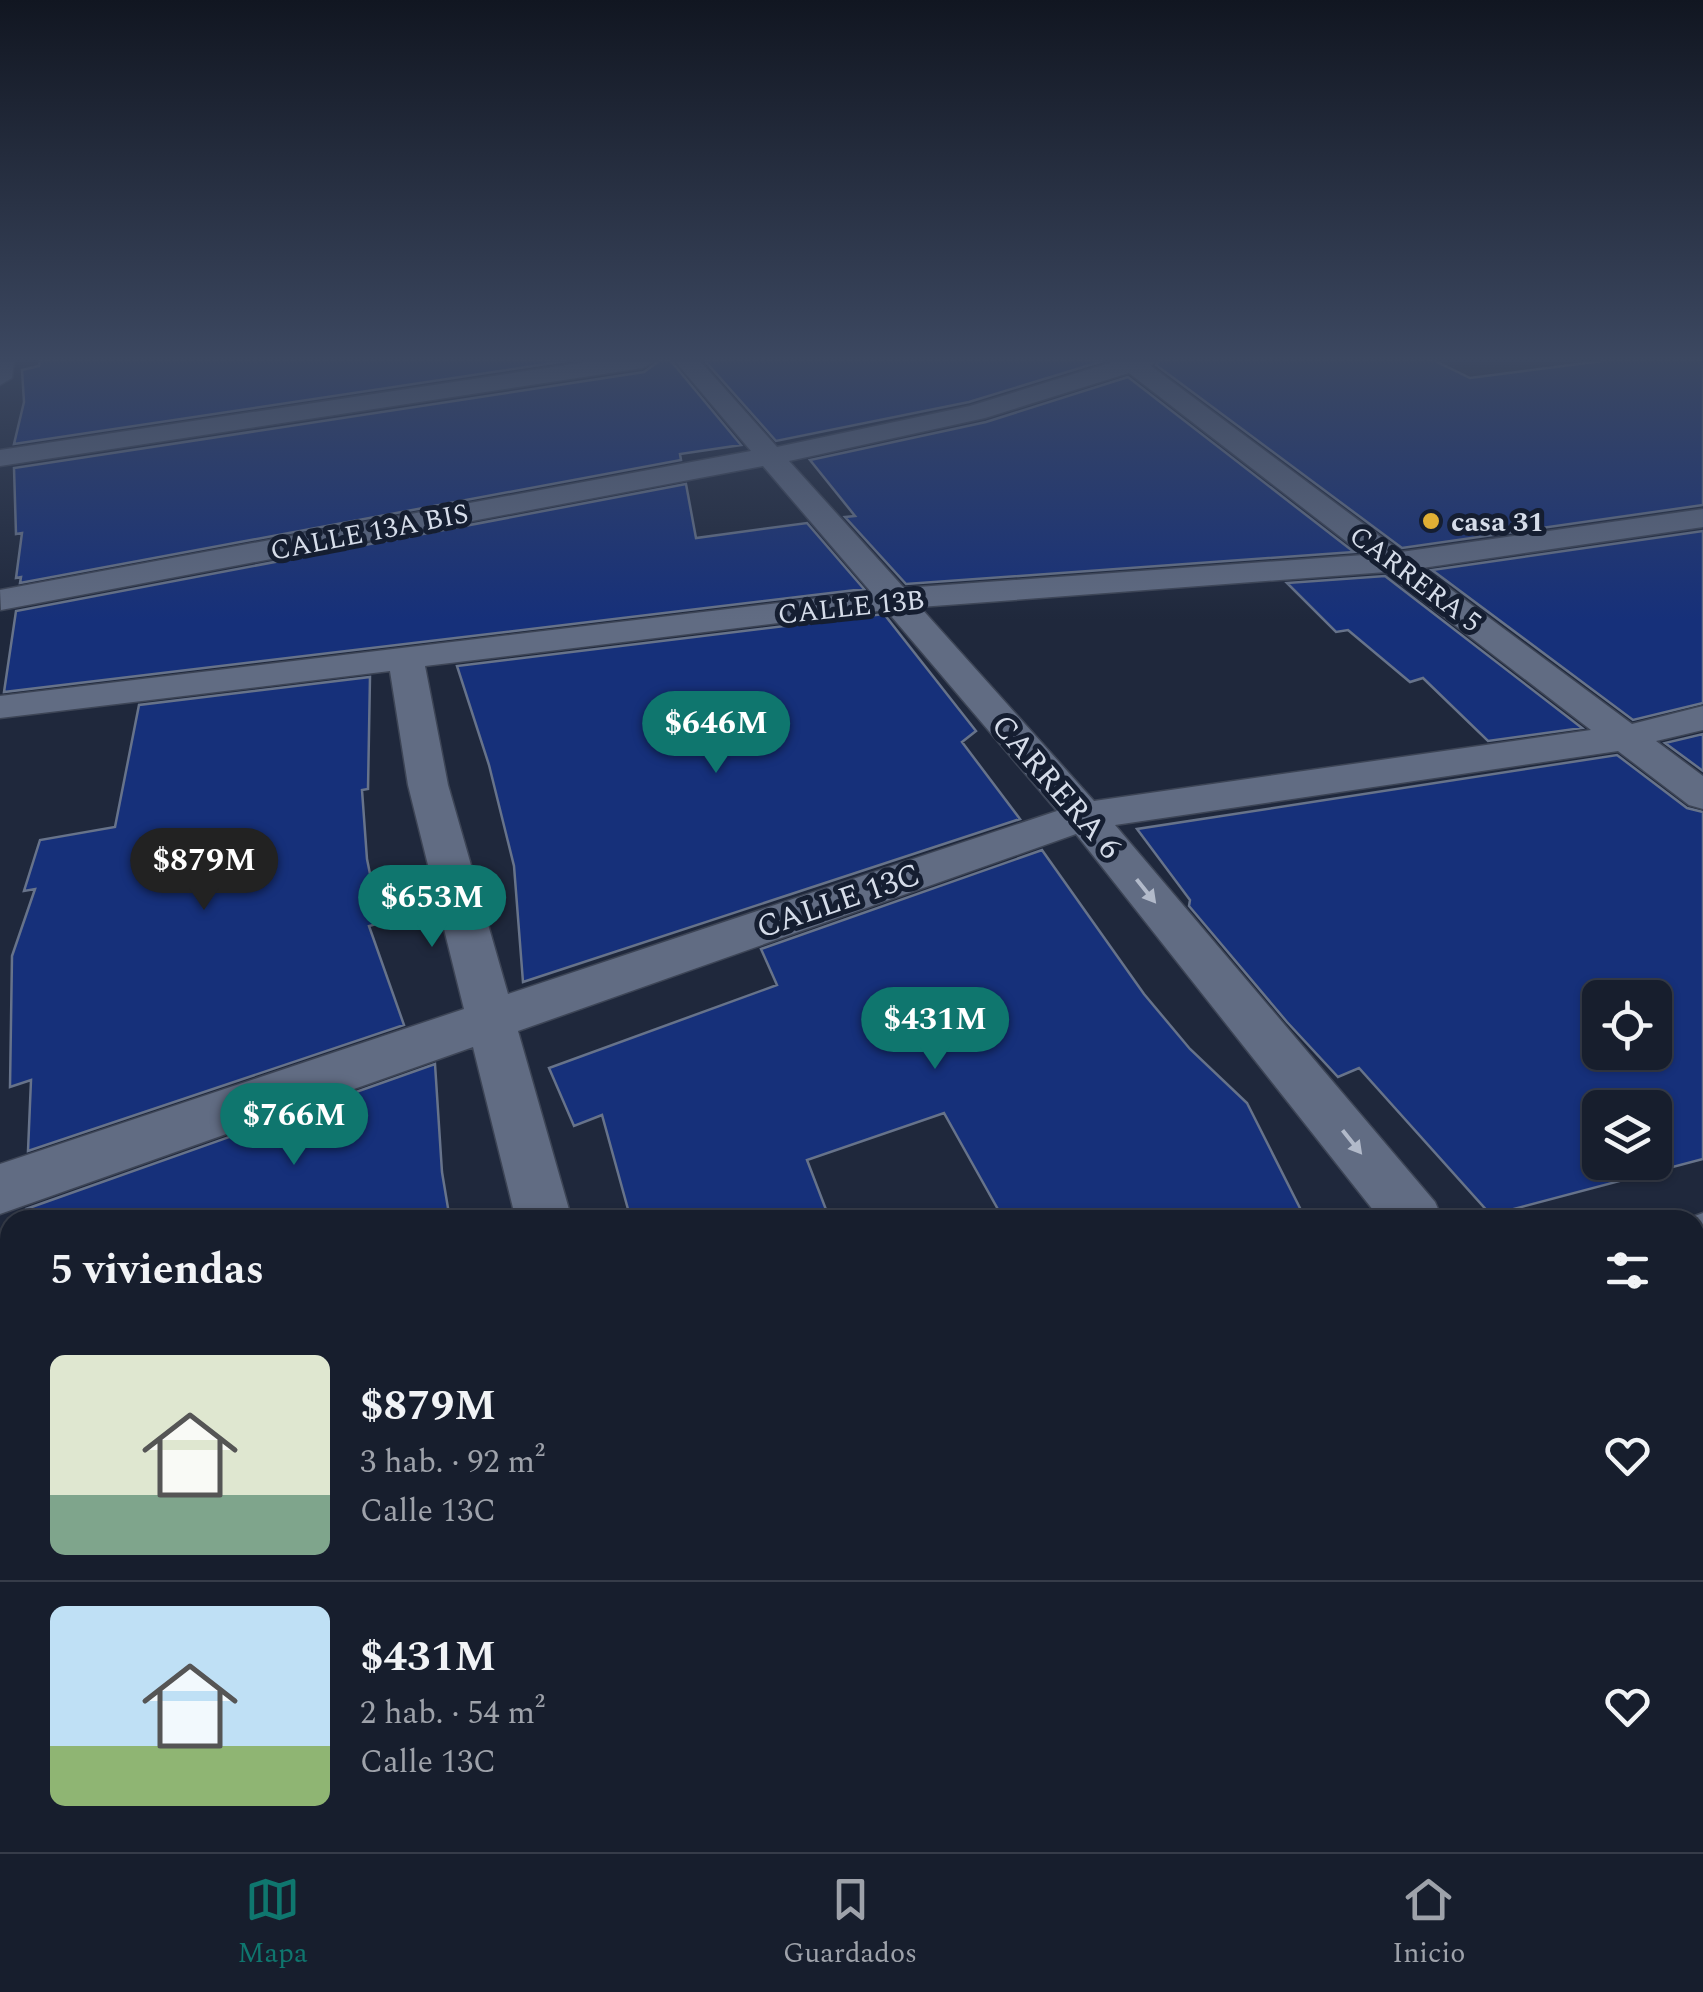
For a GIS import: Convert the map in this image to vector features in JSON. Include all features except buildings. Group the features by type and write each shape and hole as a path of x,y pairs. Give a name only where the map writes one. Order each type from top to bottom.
{"street":[{"path":"0,458 70,447"},
{"name":"CARRERA 6","path":"763,447 1084,816 1408,1210"},
{"name":"CALLE 13A BIS","path":"0,597 810,447"},
{"name":"CARRERA 5","path":"1246,447 1703,796"},
{"name":"CALLE 13B","path":"0,707 406,661 894,599 1396,562 1703,518"},
{"path":"406,661 428,785 541,1210"},
{"name":"CALLE 13C","path":"0,1190 1084,816 1622,738 1703,718"}],"place":[{"name":"casa 31","path":"1431,521"}]}
